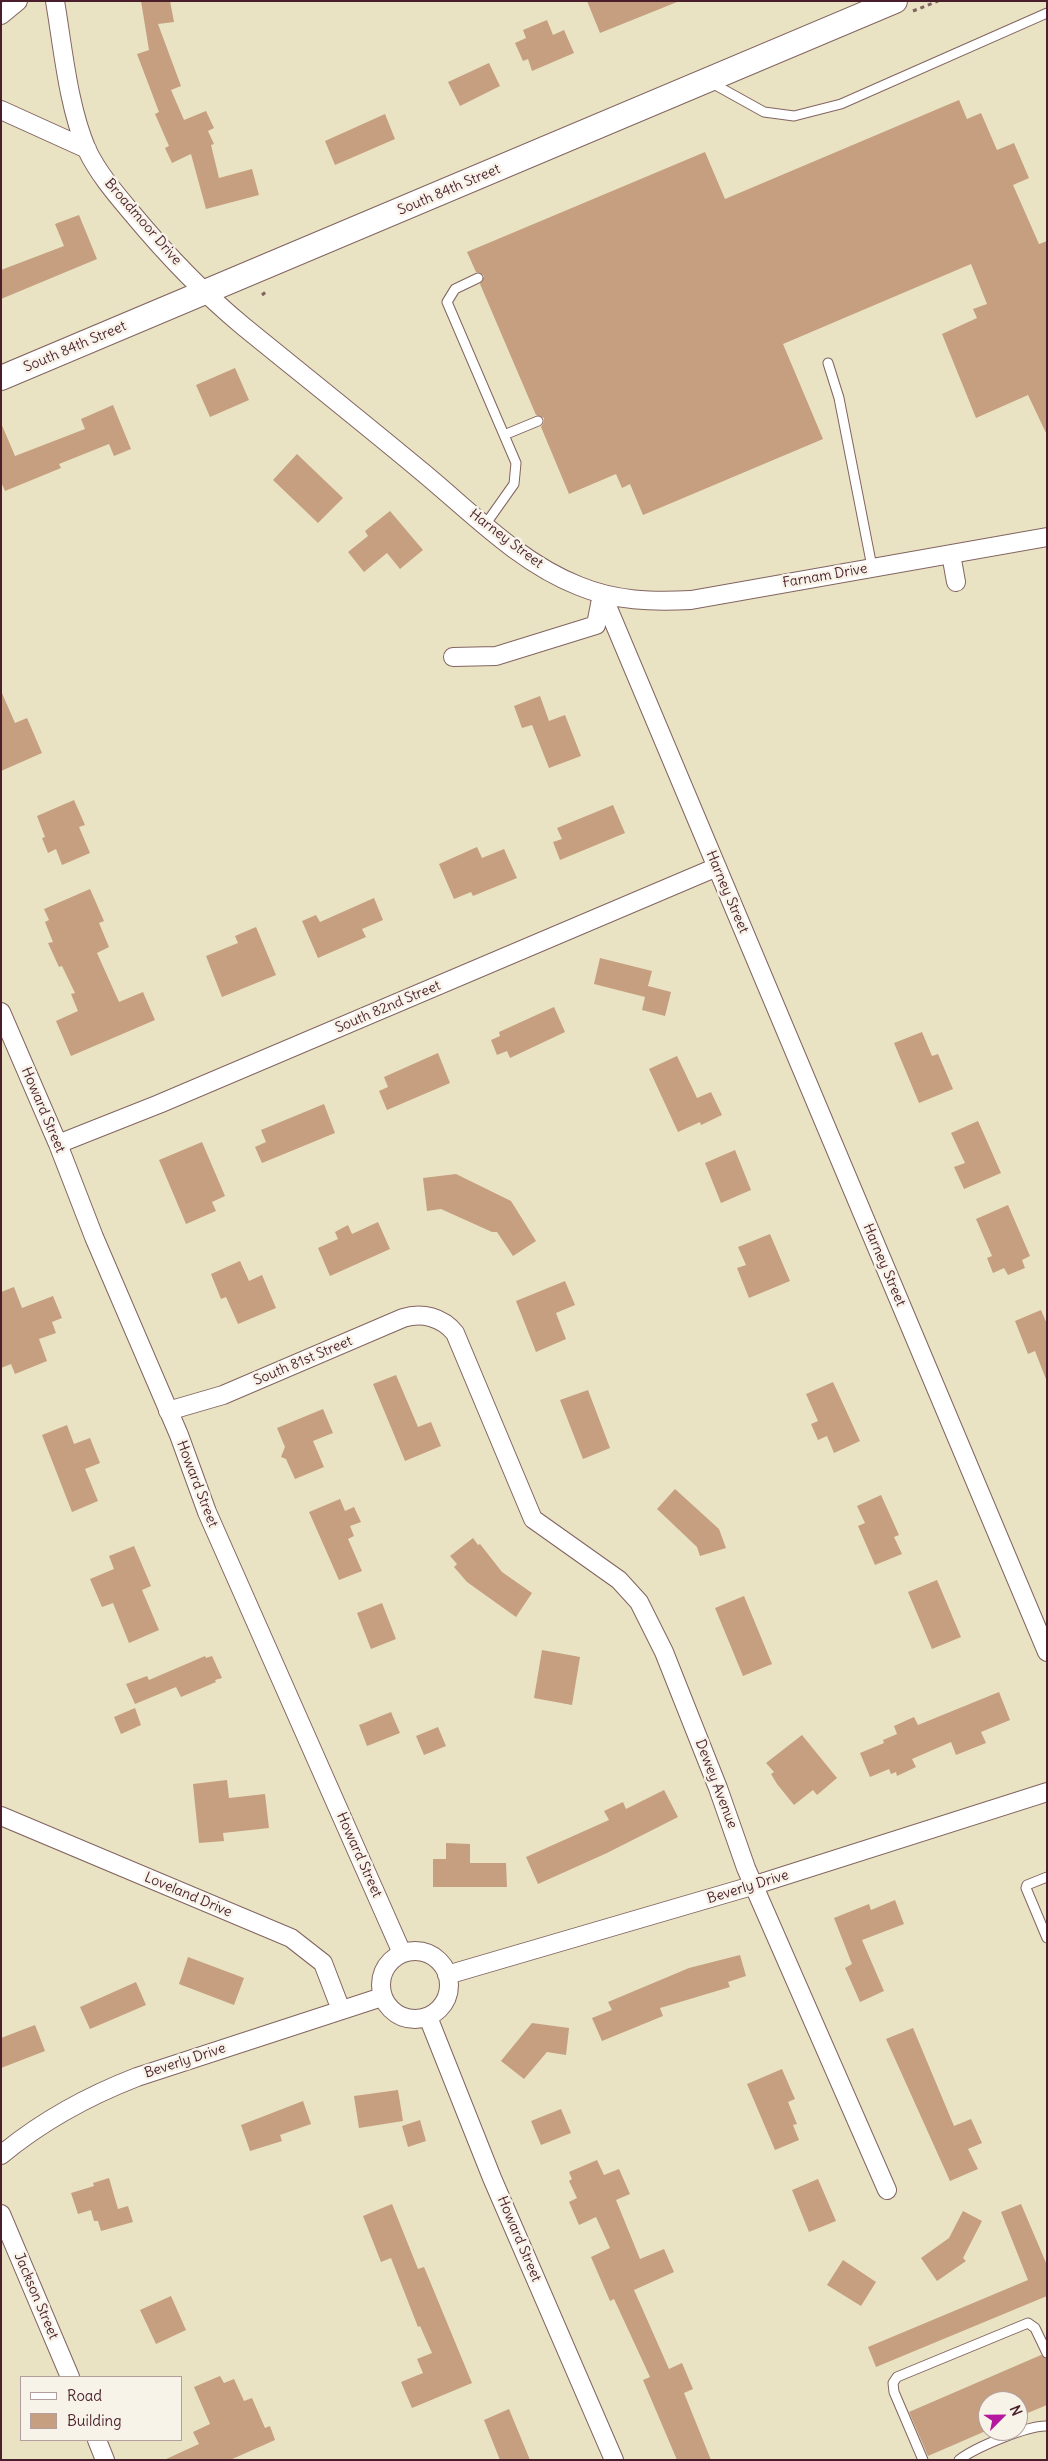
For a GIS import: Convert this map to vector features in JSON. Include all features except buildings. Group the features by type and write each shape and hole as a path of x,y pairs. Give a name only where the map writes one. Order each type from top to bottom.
{"main road":[{"name":"South 84th Street","path":"1,378 895,1"}],"street":[{"path":"1,15 18,1"},
{"name":"Broadmoor Drive","path":"55,1 75,111 87,150 112,189 151,236 205,292"},
{"path":"1,110 87,150"},
{"name":"Harney Street","path":"205,292 242,326 485,525 538,566 577,586 602,594 1047,1652"},
{"name":"Farnam Drive","path":"602,594 648,602 691,600 1047,537"},
{"path":"951,554 956,582"},
{"path":"453,657 496,656 596,625 602,594"},
{"name":"South 82nd Street","path":"58,1144 168,1100 717,867"},
{"name":"Howard Street","path":"1,1012 58,1144 94,1237 168,1411 207,1512 402,1953"},
{"name":"South 81st Street","path":"168,1411 223,1395 403,1318 423,1315 437,1319"},
{"name":"Dewey Avenue","path":"437,1319 449,1326 455,1333 534,1519 619,1580 639,1602 664,1652 718,1788 746,1868 888,2190"},
{"name":"Beverly Drive","path":"447,1975 755,1885 1047,1792"},
{"name":"Loveland Drive","path":"1,1816 291,1938 323,1963 341,2010"},
{"path":"413,1950 424,1952 434,1957 442,1965 447,1975 449,1985 445,2000 436,2012 428,2017 412,2019 396,2014 387,2006 382,1997 381,1976 389,1962 402,1953 413,1950"},
{"name":"Beverly Drive","path":"1,2156 52,2118 102,2090 382,1997"},
{"name":"Howard Street","path":"428,2017 492,2178 614,2460"},
{"name":"Jackson Street","path":"1,2214 70,2376"},
{"path":"97,2441 105,2460"}],"lane":[{"path":"708,81 764,112 794,116 841,104 1047,13"},
{"path":"478,278 455,289 447,302 516,463 514,484 485,525"},
{"path":"828,363 837,393 872,567"},
{"path":"504,435 538,420"},
{"path":"1047,1878 1027,1885 1026,1888 1047,1938"},
{"path":"923,2460 894,2392 893,2384 897,2377 1020,2324 1028,2323 1036,2328 1047,2353"},
{"path":"958,2460 990,2443 1038,2425 1047,2426"}]}
